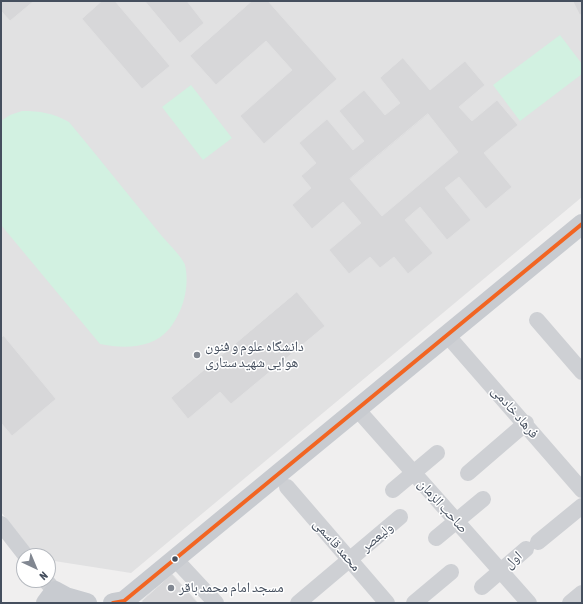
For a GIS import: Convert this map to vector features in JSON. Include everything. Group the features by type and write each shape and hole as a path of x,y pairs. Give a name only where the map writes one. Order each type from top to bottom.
{"main road":[{"path":"120,602 175,559 582,224"}],"street":[{"path":"537,320 581,369"},
{"name":"فرهاد خادمی","path":"447,335 526,423 582,490"},
{"name":"صاحب الزمان","path":"357,409 529,603"},
{"path":"468,473 526,423"},
{"path":"393,490 437,453"},
{"name":"محمد قاسمی","path":"287,487 387,603"},
{"path":"436,538 483,499"},
{"name":"اول","path":"482,588 582,506"},
{"name":"ولیعصر","path":"298,603 400,517"},
{"path":"3,531 19,548"},
{"path":"175,559 216,603"},
{"path":"414,603 451,572"},
{"path":"570,603 582,593"}],"shaded area":[{"name":"دانشگاه علوم و فنون هوایی شهید ستاری","path":"1,1 582,1 582,197 131,573 56,561 56,548 30,548 1,512"}],"green space":[{"path":"560,35 582,64 582,74 520,121 493,85"},
{"path":"191,85 232,138 203,160 162,107"},
{"path":"22,111 46,113 57,116 69,122 184,262 187,282 182,306 170,328 155,340 147,344 128,347 100,344 1,225 1,121 10,115"}],"building":[{"path":"1,1 34,1 10,21 1,11"},
{"path":"102,1 115,1 170,66 142,89 82,19"},
{"path":"145,1 187,1 204,23 180,43"},
{"path":"252,1 268,1 337,79 264,144 240,116 292,70 266,41 216,85 190,56"},
{"path":"573,1 582,1 582,14 580,15"},
{"path":"403,58 430,90 465,61 485,85 459,107 472,121 497,100 518,125 484,153 512,187 486,209 459,177 445,188 471,220 447,240 420,207 405,220 433,253 408,274 394,257 380,268 370,257 349,274 329,250 361,223 343,202 312,229 292,205 311,188 301,176 316,163 299,143 327,119 353,150 364,141 339,111 364,90 385,115 400,103 380,78","holes":["428,114 458,152 382,216 350,179"]},
{"path":"297,292 325,326 231,404 220,392 188,419 171,398"},
{"path":"4,336 56,399 12,436 1,423 1,338"},
{"name":"مسجد امام محمد باقر","path":"172,574 198,603 143,603 142,601"}],"transit line":[{"path":"113,603 124,601 582,224"}],"place":[{"name":"دانشگاه علوم و فنون هوایی شهید ستاری","path":"197,355"},
{"name":"مسجد امام محمد باقر","path":"171,588"}]}
